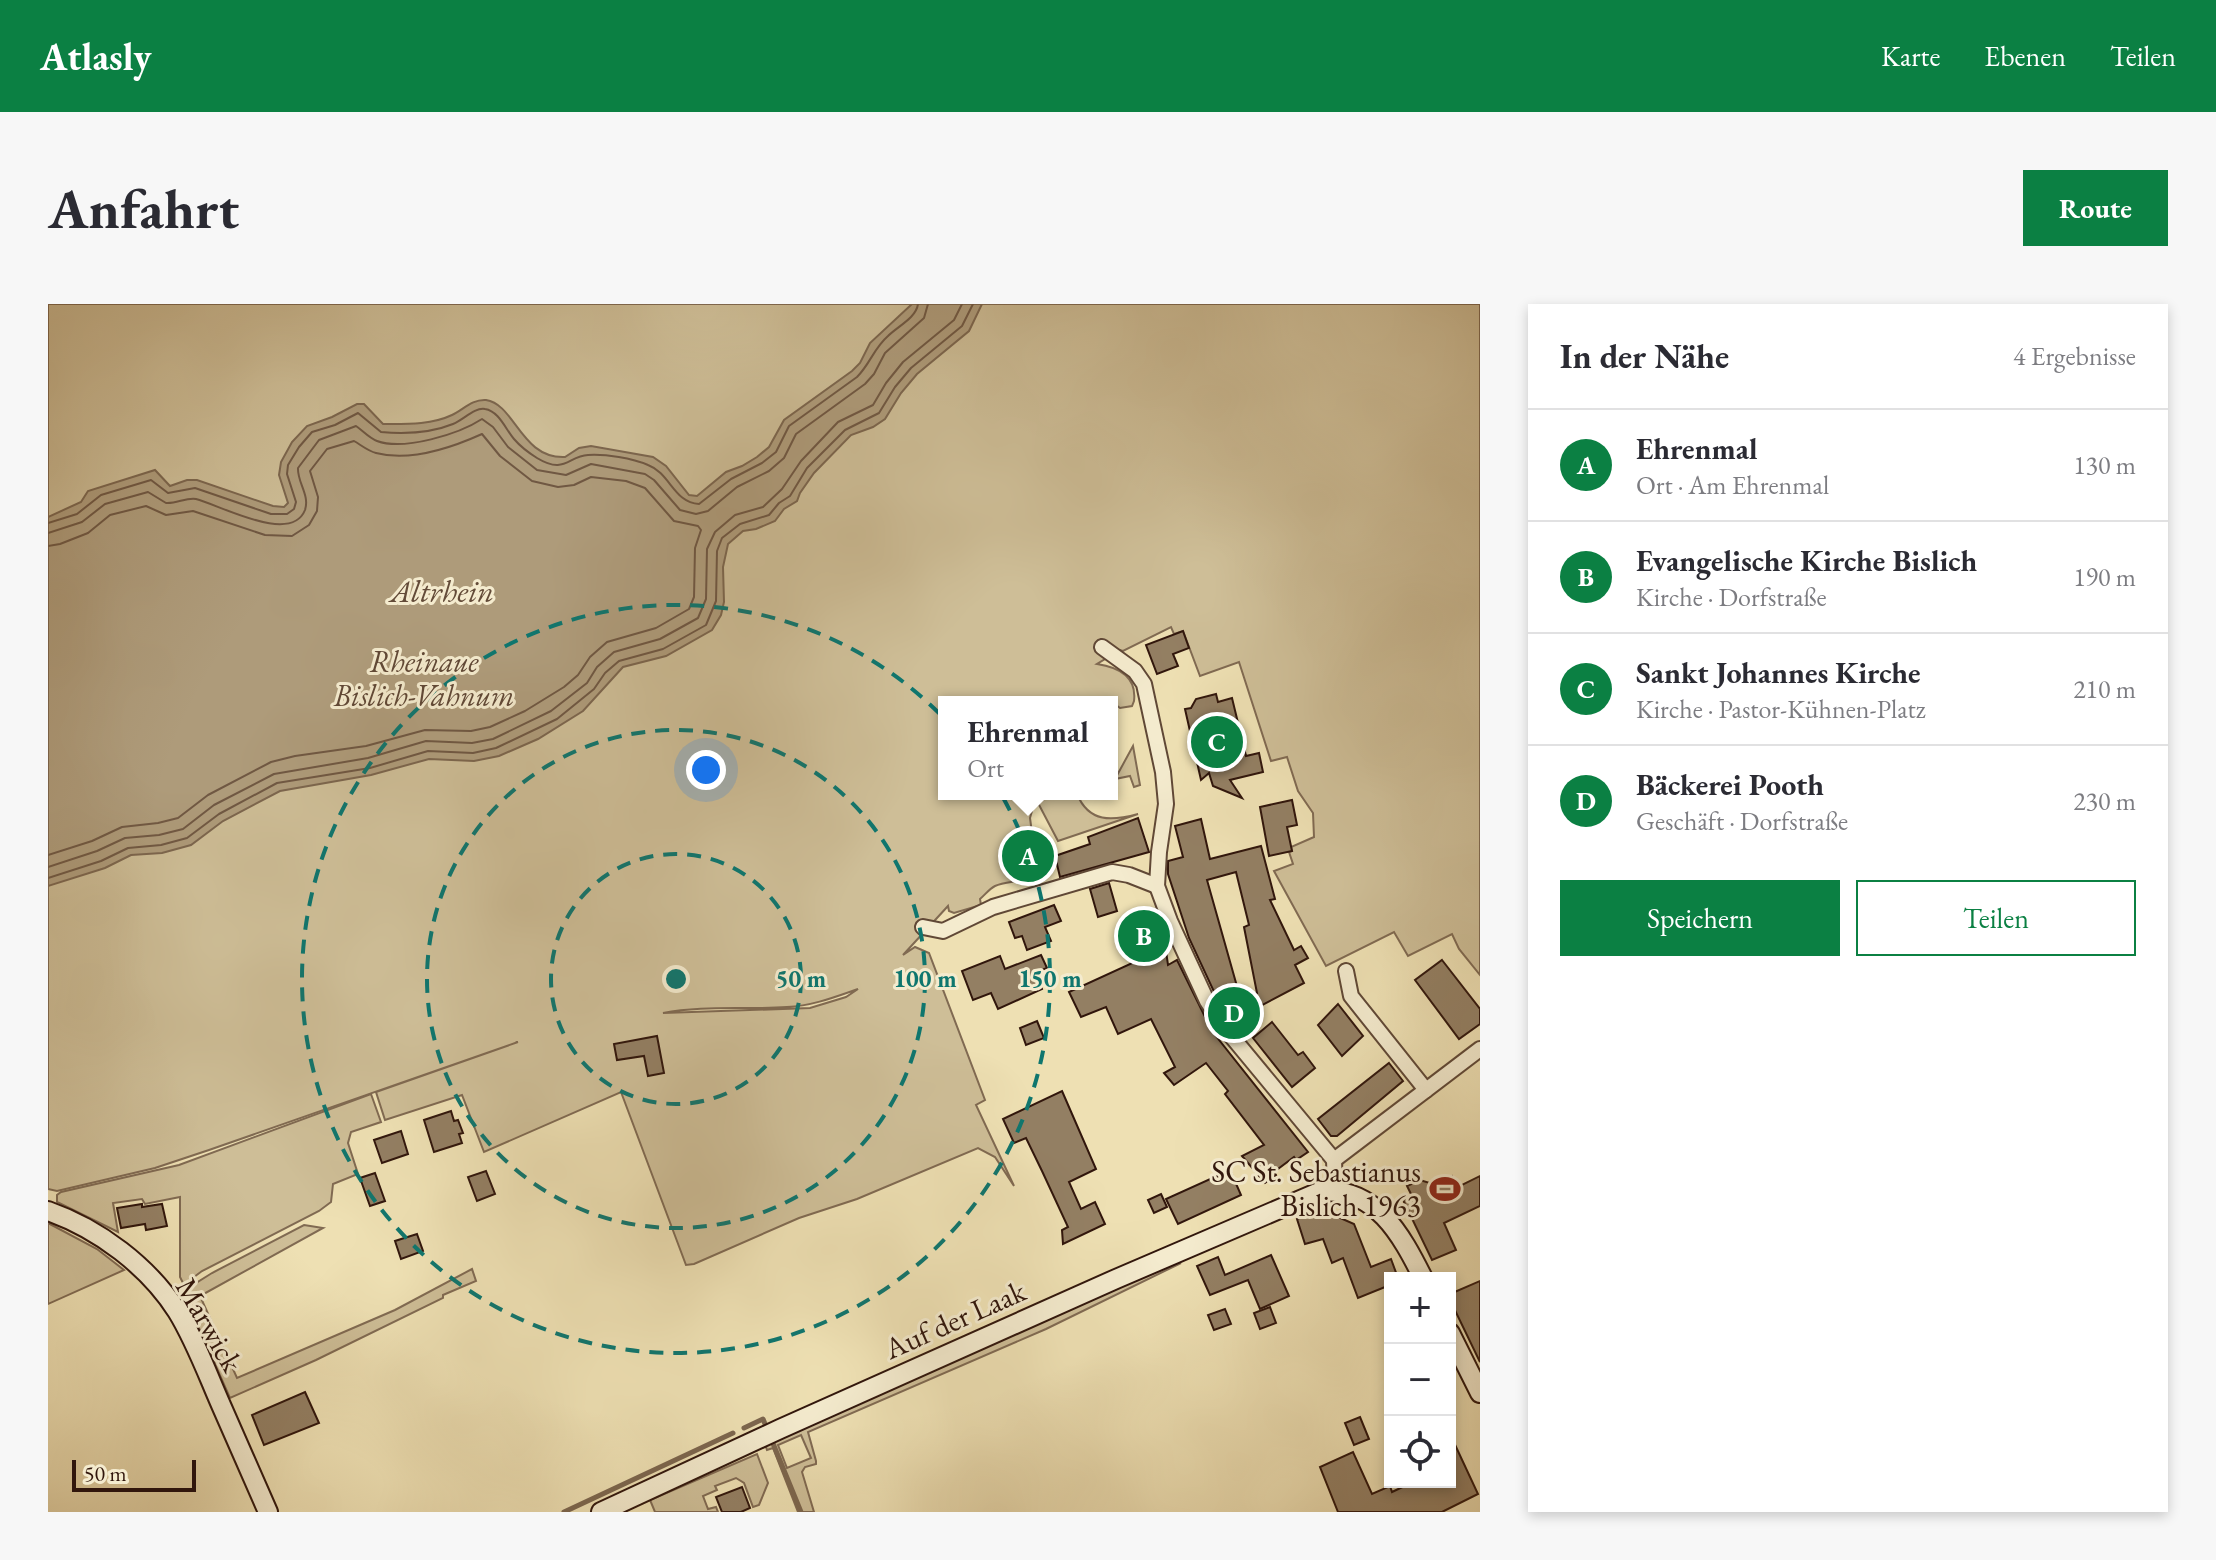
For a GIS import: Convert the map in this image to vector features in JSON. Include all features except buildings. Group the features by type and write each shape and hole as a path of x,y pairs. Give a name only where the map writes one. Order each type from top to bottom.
{"main road":[{"path":"1335,1190 1369,1204 1394,1225 1420,1272"},
{"name":"Auf der Laak","path":"601,1512 767,1434 1240,1224 1319,1192 1335,1190"},
{"name":"Marwick","path":"48,1211 94,1234 124,1254 145,1272 175,1309 193,1340 268,1512"},
{"path":"1456,1344 1480,1393"}],"street":[{"path":"1102,647 1135,671 1144,684 1163,772 1167,809 1157,886 1170,921 1207,1001 1223,1026 1334,1160 1335,1190"},
{"path":"923,927 943,931 993,907 1112,872 1157,886"},
{"path":"1346,971 1351,996 1426,1090"},
{"path":"1334,1160 1480,1049"}],"green space":[{"name":"Rheinaue Bislich-Vahnum","path":"48,304 1480,304 1480,975 1459,949 1452,934 1408,956 1394,932 1326,966 1274,871 1293,864 1289,852 1292,851 1291,847 1314,837 1313,813 1298,791 1287,757 1271,761 1239,662 1200,676 1183,631 1174,634 1171,627 1097,664 1118,670 1129,679 1134,692 1132,706 1120,708 1118,696 938,696 938,800 1028,800 1034,804 1030,818 1032,833 1019,839 1025,852 1023,856 1028,859 1032,854 1035,856 1037,866 1031,877 993,887 980,899 981,905 954,913 949,911 948,906 903,955 915,947 929,953 985,1100 976,1105 1014,1186 995,1157 978,1148 686,1265 621,1092 484,1152 462,1095 385,1120 376,1092 518,1042 155,1168 57,1191 48,1189","holes":["858,989 846,997 810,1008 663,1013 693,1009 796,1006"]},
{"path":"1133,746 1140,785 1134,787 1130,776 1118,778"},
{"path":"1080,800 1088,810 1102,818 1138,814 1058,841 1037,801"},
{"path":"371,1094 381,1122 351,1132 348,1143 358,1174 333,1184 331,1202 202,1271 186,1283 180,1277 180,1197 145,1204 142,1199 113,1203 118,1232 57,1202 57,1195 61,1192 179,1165"},
{"path":"48,1223 97,1249 124,1270 48,1304"},
{"path":"304,1225 323,1228 200,1296 237,1378 395,1310 472,1269 476,1281 316,1360 230,1398 186,1299 193,1285 212,1273"},
{"path":"1181,1263 1046,1329 808,1432 816,1464 805,1467 802,1472 814,1512 798,1512 773,1448 767,1450 765,1444 1160,1269","holes":["801,1435 811,1458 787,1468 778,1445"]},
{"path":"757,1454 768,1483 759,1505 753,1507 744,1483 736,1478 715,1486 717,1490 703,1496 708,1509 716,1507 718,1512 655,1512 650,1500"}],"water":[{"name":"Altrhein","path":"912,304 982,304 969,331 917,374 885,419 851,435 814,473 797,501 784,509 775,521 743,531 728,544 723,567 724,602 712,630 666,656 623,667 583,711 538,739 499,756 474,761 429,759 371,775 280,791 223,821 191,845 162,853 131,855 105,868 48,886 48,517 81,502 88,491 155,470 170,486 197,480 284,507 288,503 279,475 281,462 292,442 307,426 357,404 364,404 383,424 409,424 444,418 472,403 486,400 504,411 538,450 565,457 579,448 591,446 653,457 666,466 689,495 697,496 726,472 742,466 769,447 784,420 852,371 860,363 870,343"}],"waterway":[{"path":"744,1428 763,1419 801,1512"},
{"path":"564,1512 733,1433"}],"place":[{"name":"Sankt Johannes Kirche","path":"1217,742"},
{"name":"Ehrenmal","path":"1028,856"},
{"name":"Evangelische Kirche Bislich","path":"1144,936"},
{"name":"Bäckerei Pooth","path":"1234,1013"},
{"name":"SC St. Sebastianus Bislich 1963","path":"1445,1189"}]}
